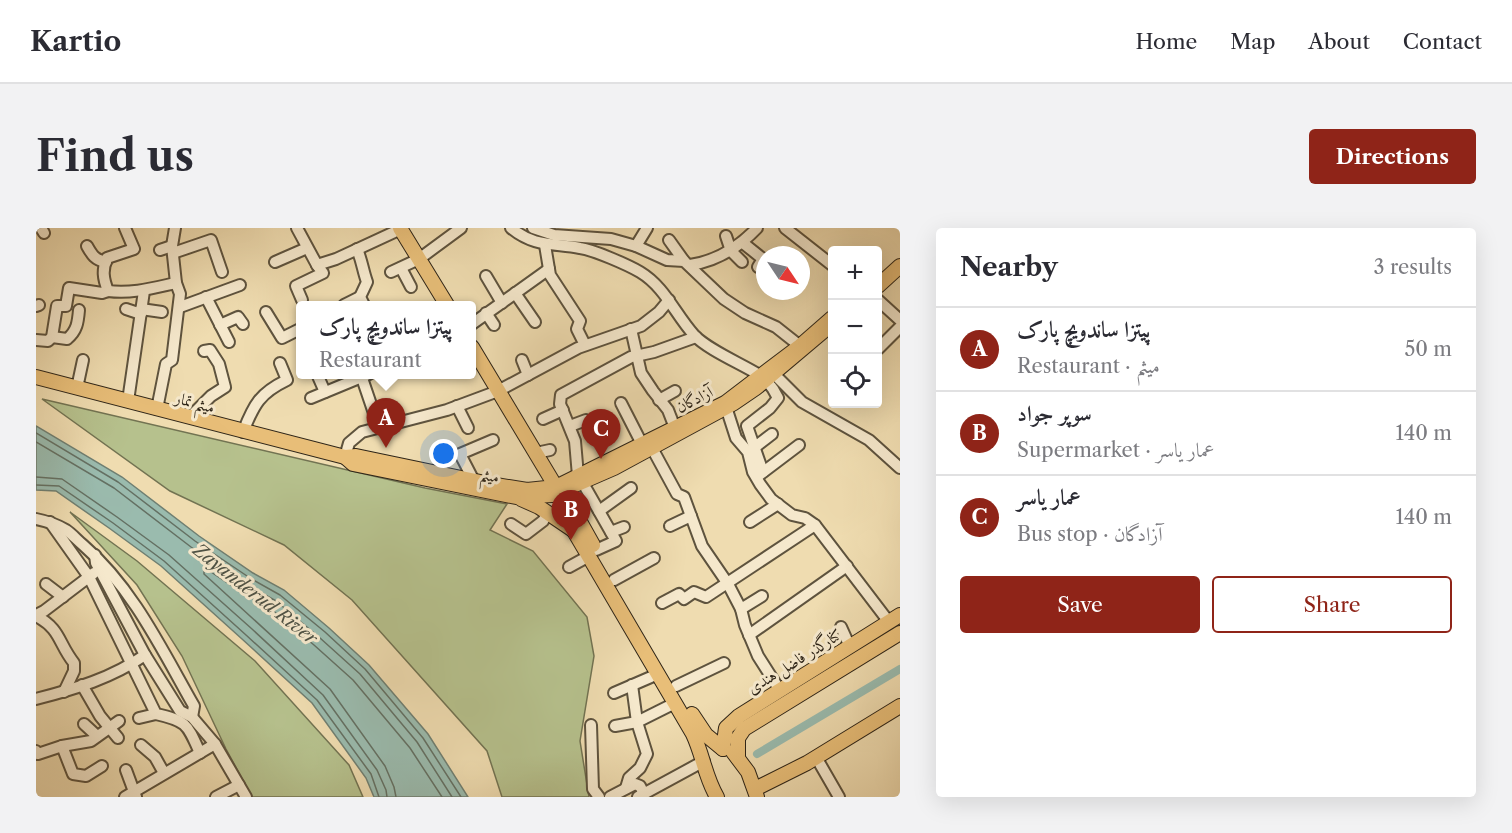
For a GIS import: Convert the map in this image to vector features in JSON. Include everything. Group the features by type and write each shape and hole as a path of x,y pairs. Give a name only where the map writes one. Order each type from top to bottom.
{"main road":[{"path":"400,229 444,301"},
{"path":"882,276 900,261"},
{"path":"882,282 900,266"},
{"name":"آزادگان","path":"647,446 767,377 828,322"},
{"name":"آزادگان","path":"558,490 585,480 726,407 828,327"},
{"path":"476,358 558,490 693,734 704,761 712,793"},
{"name":"میثم تمار","path":"36,377 345,457"},
{"name":"میثم","path":"345,457 356,456 527,490 558,490"},
{"name":"میثم","path":"345,457 353,464 516,497 545,496 558,490"},
{"path":"576,525 575,497 585,480"},
{"path":"516,497 576,525"},
{"path":"592,553 614,580 700,728 723,749"},
{"name":"کنارگذر فاضل هندی","path":"723,749 726,728 739,716 894,619"},
{"path":"738,758 738,738 744,729 900,633"},
{"path":"704,761 714,750 723,749 734,752 748,772 756,793 900,706"}],"street":[{"path":"108,291 104,279 107,258 134,249 124,228"},
{"path":"157,409 166,364 172,360 180,307 172,249 175,228"},
{"path":"297,228 323,273 296,286 302,300"},
{"path":"411,287 396,270 419,259 461,228"},
{"path":"511,228 524,237 545,245 583,248 639,271 649,278 669,300 696,337 767,377 802,402 869,440 900,468"},
{"path":"533,228 554,235 590,232 636,246 667,260 687,263 718,257 731,251 743,243 757,228"},
{"path":"636,246 647,228"},
{"path":"785,228 828,262"},
{"path":"317,265 400,229"},
{"path":"726,236 731,251 742,262"},
{"path":"160,250 211,240 222,272"},
{"path":"669,240 687,263 730,304 776,327 800,346"},
{"path":"743,243 756,253"},
{"path":"545,245 550,275 584,319 577,329 585,345"},
{"path":"87,246 93,256 106,262"},
{"path":"275,262 307,248"},
{"path":"357,249 367,282 362,301"},
{"path":"476,321 549,269"},
{"path":"486,276 502,303"},
{"path":"52,338 57,306 66,306 69,288 102,293 144,291 176,283"},
{"path":"180,307 240,285"},
{"path":"128,401 144,291"},
{"path":"515,293 535,322"},
{"path":"206,297 229,342"},
{"path":"345,457 349,443 362,432 457,406 498,391 585,345 641,326 660,312 669,300"},
{"path":"882,304 900,320"},
{"path":"126,309 162,312"},
{"path":"36,340 67,339 78,325 79,310"},
{"path":"266,312 282,338 296,330"},
{"path":"486,314 494,325"},
{"path":"220,326 238,317 243,324"},
{"path":"882,345 900,327"},
{"path":"631,329 641,373 668,410 675,428"},
{"path":"569,567 616,541 585,480 575,441 560,404 561,395 631,357 654,352 696,337"},
{"path":"190,417 211,396 225,387 219,364 210,350 204,351"},
{"path":"77,388 83,360"},
{"path":"522,360 528,375"},
{"path":"243,432 252,409 261,395 287,380 280,363"},
{"path":"759,475 755,447 748,434 747,426 770,408 778,398 767,377"},
{"path":"319,379 325,392"},
{"path":"311,398 358,379"},
{"path":"367,379 379,428"},
{"path":"660,400 675,391"},
{"path":"621,403 677,494 684,497 702,546 728,584 741,609 758,656 779,689"},
{"path":"457,406 468,428"},
{"path":"726,407 736,438 748,452 771,499 792,515 805,518 815,525 847,566 894,619"},
{"path":"543,419 563,410"},
{"path":"570,426 586,420"},
{"path":"755,447 772,434"},
{"path":"474,481 460,454 493,440"},
{"path":"759,475 799,445"},
{"path":"536,453 550,450"},
{"path":"599,511 631,488"},
{"path":"750,522 778,504"},
{"path":"510,524 526,534 543,521 548,513"},
{"path":"670,526 691,516"},
{"path":"36,519 50,522 68,531 107,567 147,623 194,706 192,717"},
{"path":"50,522 89,577 156,714"},
{"path":"662,603 679,594 684,599 694,592 706,597 815,525"},
{"path":"611,532 624,527"},
{"path":"50,544 65,542"},
{"path":"95,555 99,570 145,655 180,711 192,717 215,744 246,797"},
{"path":"614,580 654,558"},
{"path":"749,635 847,566"},
{"path":"64,692 74,671 74,663 56,631 49,623 36,616 99,570"},
{"path":"46,584 63,597"},
{"path":"741,609 762,596"},
{"path":"841,627 850,646"},
{"path":"36,699 64,692 113,674 145,655"},
{"path":"676,686 724,663"},
{"path":"614,693 658,674"},
{"path":"82,685 108,728 118,738"},
{"path":"626,788 629,778 640,768 647,754 637,722 632,685"},
{"path":"615,726 637,722 675,703"},
{"path":"139,718 156,714 174,718 187,725 200,753"},
{"path":"36,751 38,754 62,746 91,741 119,721"},
{"path":"84,724 97,736"},
{"path":"591,725 593,789 598,797"},
{"path":"126,770 132,795 164,773 215,744"},
{"path":"141,745 155,758 164,773"},
{"path":"62,746 73,774 86,777 102,766"},
{"path":"816,757 838,797"},
{"path":"610,797 635,784 640,786 641,795 704,761"},
{"path":"216,797 239,785"}],"green space":[{"path":"42,399 425,488 507,504 490,530 533,551 587,617 594,656 580,741 589,797 502,797 487,751 352,600 284,545 170,491"},
{"path":"70,512 137,561 255,661 349,765 363,797 252,797 226,749 182,656 137,585"}],"water":[{"name":"Zayanderud River","path":"36,426 122,477 199,536 253,573 284,590 329,628 369,665 428,734 468,797 374,797 366,778 312,703 242,639 161,566 109,528 56,491 36,490"}],"waterway":[{"path":"757,754 900,669"}],"place":[{"name":"پیتزا ساندویچ پارک","path":"386,448"},
{"name":"عمار یاسر","path":"601,459"},
{"name":"سوپر جواد","path":"571,540"}]}
